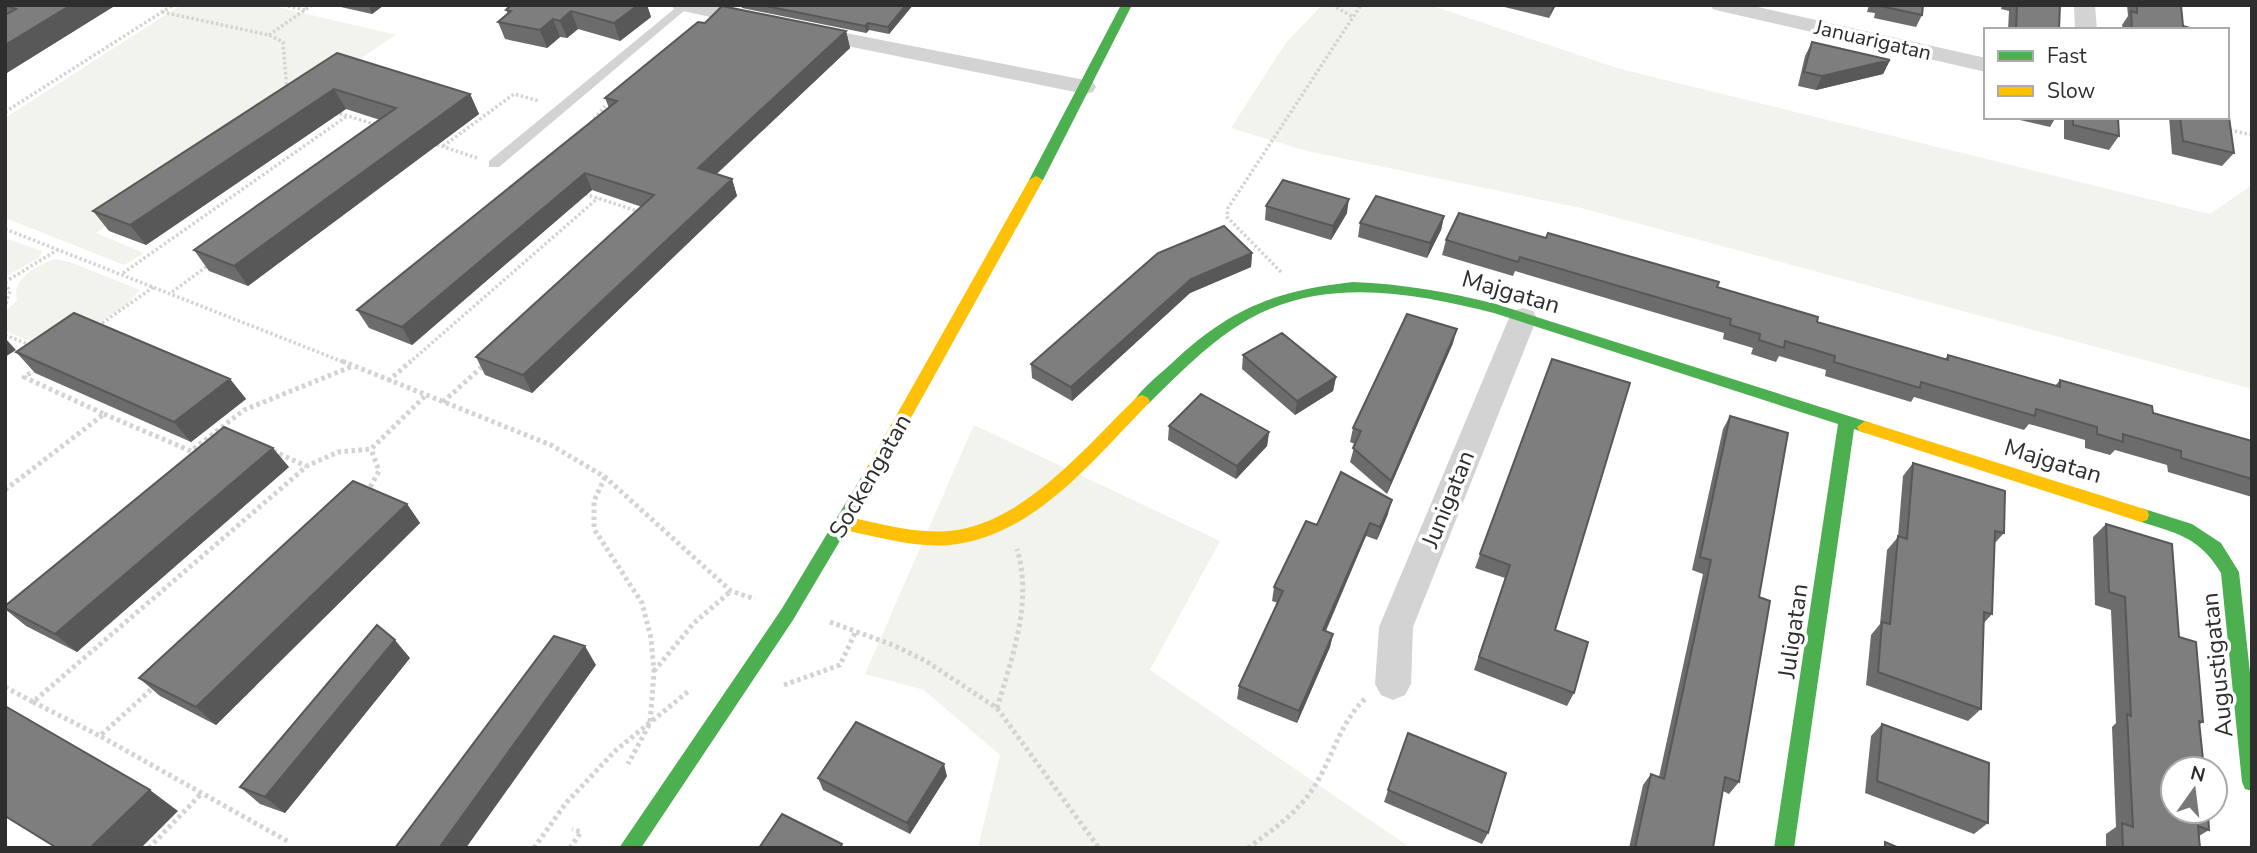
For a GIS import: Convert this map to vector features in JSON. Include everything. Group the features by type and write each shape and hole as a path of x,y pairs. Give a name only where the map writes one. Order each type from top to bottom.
{"street":[{"name":"Sockengatan","path":"629,848 787,615 844,523 1007,235 1127,5"},
{"name":"Januarigatan","path":"1720,5 1984,65"},
{"path":"1818,28 1824,5"},
{"path":"2084,5 2086,28"},
{"path":"684,6 1084,87"},
{"name":"Majgatan","path":"844,523 926,538 982,533 1004,523 1050,488 1197,348 1243,316 1281,299 1304,294 1336,289 1399,289 1467,300 2166,521 2186,529 2215,548"},
{"name":"Junigatan","path":"1393,684 1396,627 1523,318"},
{"name":"Juligatan","path":"1784,848 1847,420"},
{"name":"Augustigatan","path":"2215,548 2230,572 2252,782"}],"lane":[{"path":"494,164 684,6"}],"path":[{"path":"5,112 173,5"},
{"path":"283,5 305,10"},
{"path":"269,35 312,5"},
{"path":"1332,5 1353,17"},
{"path":"1304,294 1236,227 1227,216 1228,208 1361,5"},
{"path":"162,12 269,35 283,42 285,87 291,97"},
{"path":"594,119 605,106"},
{"path":"123,273 348,116"},
{"path":"2220,128 2252,135"},
{"path":"388,381 598,198"},
{"path":"5,229 123,273 551,445 605,477 731,591 755,599"},
{"path":"5,306 10,291 5,283 59,248"},
{"path":"171,293 215,260"},
{"path":"88,332 155,286"},
{"path":"5,335 42,351"},
{"path":"45,363 24,377 191,451 244,410 353,366"},
{"path":"443,402 484,365"},
{"path":"33,702 307,466 349,447 371,449 426,396"},
{"path":"5,490 104,414"},
{"path":"221,428 233,433"},
{"path":"366,494 379,479 380,463 371,449"},
{"path":"270,450 307,466"},
{"path":"605,477 594,501 594,529 642,603 651,638 654,671 649,723 628,764"},
{"path":"996,708 1012,655 1023,581 1021,557 1004,523"},
{"path":"654,671 693,624 731,591"},
{"path":"830,622 924,660 996,708 1099,848"},
{"path":"780,687 840,665 856,631"},
{"path":"100,736 162,680"},
{"path":"1248,848 1296,808 1312,790 1358,704 1373,692 1393,684"},
{"path":"5,687 100,736 289,842"},
{"path":"534,848 573,795 615,751 694,687"},
{"path":"149,848 202,793"},
{"path":"570,848 581,832 572,830"}],"shaded area":[{"path":"181,5 269,5 396,35 96,233 144,253 124,265 5,218 5,118"},
{"path":"1322,5 1430,5 1617,68 2210,214 2252,185 2252,389 1581,208 1307,151 1231,128 1285,44"},
{"path":"5,238 42,251 40,257 5,277"},
{"path":"55,259 70,262 140,290 126,305 55,351 5,331 5,312 17,300 16,292 22,279 34,269"},
{"path":"974,425 1220,541 1150,670 1411,848 978,848 1000,755 924,690 865,674"}],"building":[{"path":"5,5 71,5 5,45 5,15 16,9"},
{"path":"511,5 638,5 614,23 571,11 560,21 553,19 540,30 498,22 511,11 506,10"},
{"path":"761,5 906,5 888,27 868,23 865,26"},
{"path":"1923,5 1922,15 1880,6"},
{"path":"2017,5 2060,5 2059,28 2016,28"},
{"path":"2137,5 2181,5 2183,26 2190,28 2132,28 2131,11 2137,13"},
{"path":"722,6 846,31 698,168 732,179 523,375 476,357 654,195 585,173 402,327 357,310 617,101 605,98 698,22 705,23"},
{"path":"1812,42 1890,60 1822,76 1804,72"},
{"path":"337,53 470,94 234,266 194,250 396,108 334,89 130,225 93,211"},
{"path":"2229,117 2234,153 2183,141 2180,119"},
{"path":"2073,119 2118,119 2119,136 2073,125"},
{"path":"1283,180 1349,199 1333,226 1266,206"},
{"path":"1376,196 1444,216 1430,243 1360,223"},
{"path":"1459,213 1546,238 1548,233 1719,282 1717,287 1818,317 1817,322 1948,360 1948,355 2060,387 2060,380 2152,406 2153,413 2252,441 2252,479 2181,458 2181,451 2123,434 2123,442 2097,434 2097,427 2036,409 2035,416 1921,382 1920,388 1834,362 1835,356 1785,341 1784,348 1759,340 1760,334 1730,325 1731,319 1520,257 1518,262 1446,240"},
{"path":"1224,226 1252,253 1191,279 1071,387 1031,364 1158,253"},
{"path":"74,313 230,379 174,422 16,352"},
{"path":"1407,314 1457,329 1391,481 1353,448 1361,431 1353,428"},
{"path":"1282,333 1336,377 1297,401 1243,355"},
{"path":"1552,359 1630,383 1555,630 1588,642 1574,693 1479,657 1510,565 1480,554"},
{"path":"1201,394 1269,432 1237,466 1169,426"},
{"path":"1730,416 1788,433 1759,597 1770,601 1739,782 1725,777 1713,848 1635,848 1651,774 1664,779 1711,560 1700,557"},
{"path":"224,427 273,448 55,634 5,608 5,606"},
{"path":"1913,463 2005,491 2004,533 1995,531 1992,614 1984,612 1981,709 1878,672 1882,622 1890,624 1898,536 1907,539"},
{"path":"1341,472 1392,500 1380,527 1370,523 1323,630 1333,634 1299,711 1239,686 1283,591 1274,587 1306,521 1317,525"},
{"path":"353,481 407,504 196,707 139,678"},
{"path":"2106,524 2172,544 2179,637 2196,642 2203,722 2199,721 2203,755 2159,755 2159,825 2209,825 2209,830 2198,826 2200,848 2123,848 2122,823 2133,827 2125,597 2109,592"},
{"path":"377,625 395,640 265,797 240,787"},
{"path":"554,636 585,646 439,848 395,848"},
{"path":"5,706 150,790 90,848 57,848 5,816"},
{"path":"856,722 944,764 907,823 818,778"},
{"path":"1882,724 1989,763 1988,823 1877,781"},
{"path":"1408,733 1506,773 1488,833 1388,790"},
{"path":"782,814 842,844 840,848 759,848"},
{"path":"1885,842 1899,848 1885,848"}],"traffic: fast":[{"path":"1036,180 1127,5"},
{"path":"1142,401 1212,336 1245,315 1262,306 1307,292 1353,287 1401,289 1496,309 1865,427"},
{"path":"1784,848 1847,420"},
{"path":"629,848 787,615 871,475"},
{"path":"2141,515 2186,529 2215,548 2230,572 2252,782"}],"traffic: slow":[{"path":"871,475 1036,180"},
{"path":"844,523 897,534 950,538 977,533 1004,522 1055,486 1142,401"},
{"path":"1865,427 2141,515"}]}
